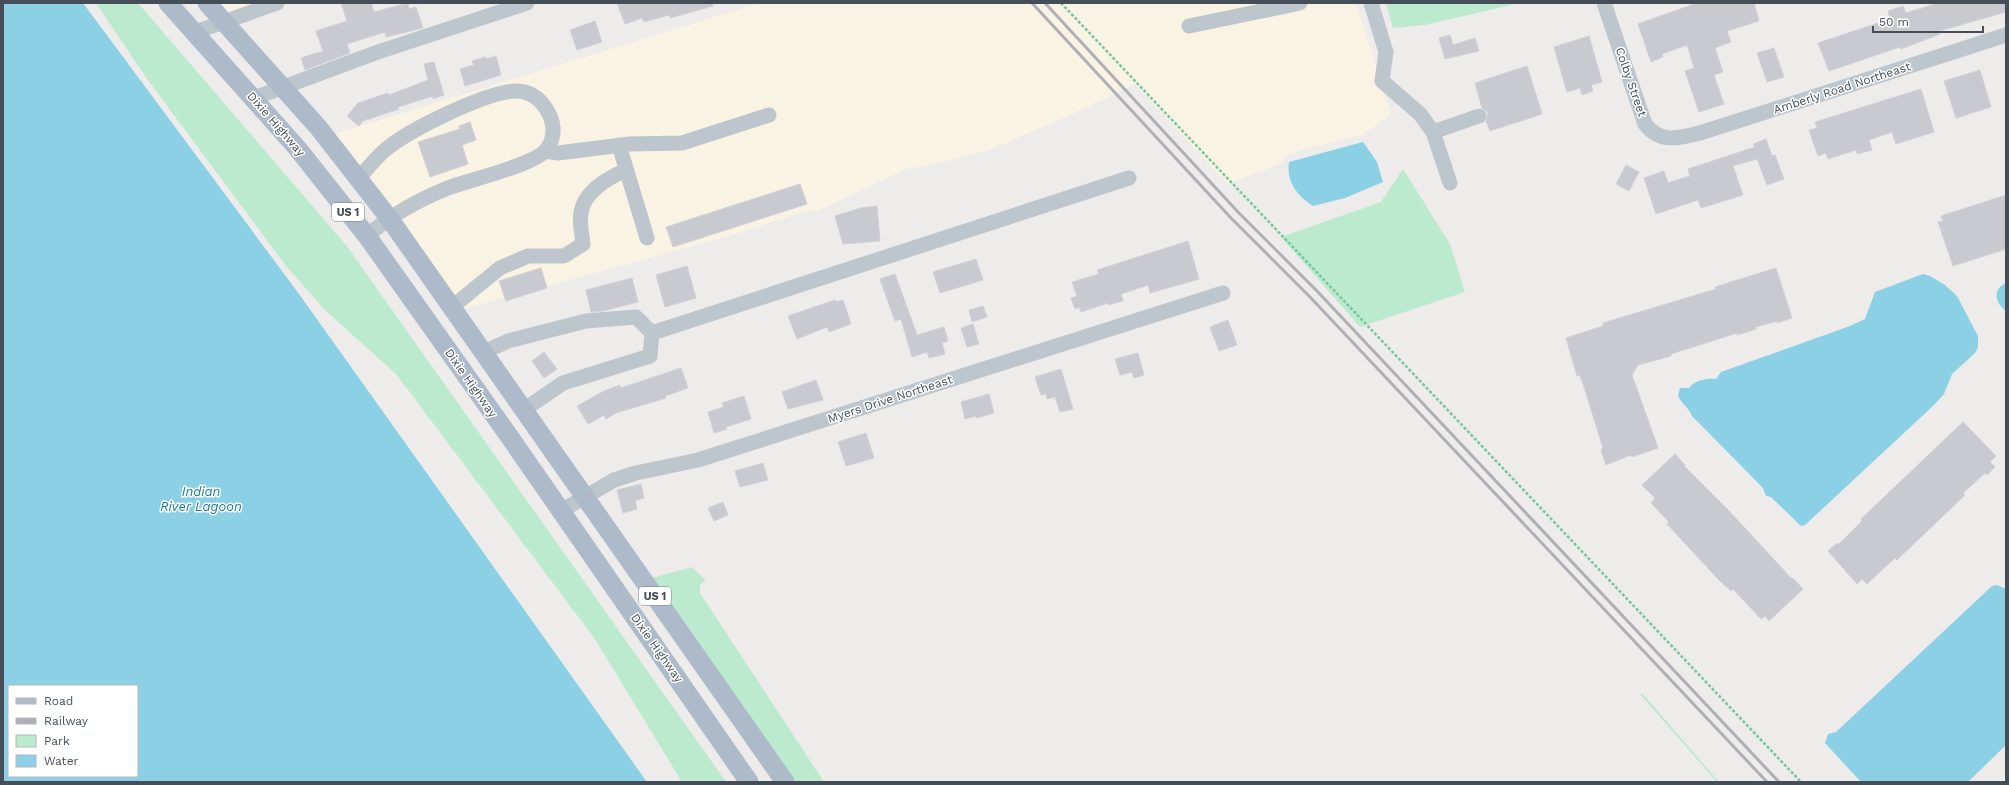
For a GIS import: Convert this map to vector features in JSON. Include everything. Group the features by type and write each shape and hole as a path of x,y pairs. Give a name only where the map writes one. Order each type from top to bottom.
{"main road":[{"name":"Dixie Highway","path":"168,3 298,149 367,236 561,511 749,782"},
{"name":"US 1","path":"207,3 282,87 359,178 389,218 785,782"}],"street":[{"path":"195,32 277,3"},
{"path":"254,98 378,52 527,3"},
{"path":"1189,26 1300,3"},
{"path":"1371,3 1386,52 1382,81 1420,114 1433,132 1450,183"},
{"name":"Colby Street","path":"1604,3 1645,124 1655,135 1669,139 1678,139"},
{"name":"Amberly Road Northeast","path":"1678,139 1700,134 2006,35"},
{"path":"359,178 384,151 427,124 480,99 518,91 534,95 542,102 550,116 553,126 552,141 545,151 522,164 447,189 410,205 389,218 367,236"},
{"path":"545,151 558,153 619,145 682,143 769,115"},
{"path":"1433,132 1479,116"},
{"path":"619,145 647,238"},
{"path":"452,307 500,268 528,256 564,256 583,244 581,212 592,191 611,177 626,170"},
{"path":"652,332 1129,178"},
{"name":"Myers Drive Northeast","path":"561,511 614,480 636,473 698,460 1223,293"},
{"path":"484,352 508,341 586,321 636,317 652,332"},
{"path":"524,409 563,383 650,356 652,332"}],"path":[{"path":"1061,3 1801,782"}],"shaded area":[{"path":"221,3 289,3 236,21"},
{"path":"760,3 1356,3 1391,115 1362,135 1316,146 1287,155 1283,159 1282,163 1228,184 1135,84 1097,103 1095,101 1093,105 990,150 917,168 910,167 816,212 810,210 719,239 463,309 334,134"}],"green space":[{"path":"96,3 138,3 346,245 726,782 682,782 595,639 397,375 326,311 286,266 145,76"},
{"path":"1386,3 1520,3 1425,25 1393,28"},
{"path":"1403,169 1450,244 1465,292 1360,327 1281,237 1381,202"},
{"path":"692,567 706,581 700,584 700,593 824,782 795,782 652,578"},
{"path":"1640,694 1643,694 1719,782 1717,782"}],"water":[{"name":"Indian River Lagoon","path":"3,3 83,3 299,294 647,782 3,782"},
{"path":"1363,142 1377,162 1383,182 1345,198 1313,206 1302,198 1291,182 1289,175 1289,162"},
{"path":"1923,274 1930,276 1945,285 1957,296 1978,336 1978,347 1975,353 1952,374 1944,394 1934,405 1805,525 1801,526 1771,497 1766,496 1763,488 1692,416 1678,396 1680,388 1689,388 1694,383 1701,380 1716,379 1721,372 1850,326 1865,319 1875,292"},
{"path":"2006,283 2006,311 1998,300 1997,293 1998,289"},
{"path":"1997,585 2006,589 2006,745 1968,782 1861,782 1825,743 1828,734 1836,732 1992,586"}],"building":[{"path":"341,3 371,3 374,12 408,3 409,9 416,7 423,28 386,37 385,32 347,44 350,53 305,70 301,58 323,51 316,31 347,21"},
{"path":"617,3 712,3 713,6 670,18 669,15 644,22 642,18 625,24"},
{"path":"1697,3 1754,3 1759,21 1727,31 1731,42 1715,48 1723,72 1714,75 1724,104 1699,112 1685,71 1694,68 1687,45 1662,54 1663,57 1651,62 1638,24"},
{"path":"1938,3 2006,3 2006,12 1939,31 1940,34 1901,49 1900,47 1829,71 1818,43 1890,19 1888,11 1903,6 1906,13"},
{"path":"595,21 602,42 577,50 570,30"},
{"path":"1450,35 1453,45 1475,38 1479,51 1445,59 1439,38"},
{"path":"1589,36 1602,82 1591,85 1593,91 1582,95 1580,88 1567,92 1554,47"},
{"path":"1774,48 1784,77 1767,82 1757,53"},
{"path":"496,56 501,75 465,86 460,69 474,65 472,61 485,57 486,59"},
{"path":"434,62 444,95 433,99 433,96 398,107 399,109 363,121 359,126 347,116 358,103 388,93 389,95 428,80 424,64"},
{"path":"1527,66 1542,114 1490,131 1486,121 1488,113 1482,108 1475,83"},
{"path":"1980,70 1991,107 1956,118 1944,81"},
{"path":"1921,89 1934,132 1896,144 1892,132 1869,140 1872,150 1857,154 1856,150 1828,159 1826,153 1818,156 1809,130 1817,128 1815,122"},
{"path":"470,122 476,140 462,145 468,164 430,177 418,142 460,129 459,126"},
{"path":"1766,139 1772,156 1775,155 1784,179 1767,185 1757,159 1733,166 1743,195 1701,208 1698,200 1656,214 1644,178 1664,171 1668,183 1690,176 1688,169 1755,147 1753,144"},
{"path":"1626,165 1639,172 1629,191 1616,184"},
{"path":"800,184 807,204 673,247 666,227"},
{"path":"2006,195 2006,249 1953,266 1938,222 1943,221 1941,216"},
{"path":"877,206 880,241 843,244 835,216 861,208"},
{"path":"1188,241 1199,279 1150,293 1148,285 1121,294 1123,301 1108,305 1108,303 1081,312 1079,307 1075,309 1071,298 1077,296 1072,282 1099,274 1097,270"},
{"path":"976,259 983,280 940,293 933,272"},
{"path":"687,266 696,298 665,307 656,275"},
{"path":"541,268 547,288 506,301 499,281"},
{"path":"1776,268 1792,318 1777,323 1777,321 1756,327 1756,329 1737,335 1737,333 1671,354 1671,356 1638,365 1632,375 1658,448 1632,457 1631,455 1606,465 1601,450 1603,448 1585,390 1580,375 1577,376 1566,338 1603,326 1603,323 1716,289 1715,287"},
{"path":"895,274 917,335 944,327 948,341 942,343 945,354 929,358 927,352 912,357 901,319 895,321 880,279"},
{"path":"632,278 638,302 603,311 591,312 586,290"},
{"path":"835,300 836,302 843,300 851,324 829,332 827,327 797,339 788,316"},
{"path":"983,306 987,317 972,322 969,310"},
{"path":"1228,320 1237,345 1219,351 1210,327"},
{"path":"973,324 979,344 967,347 961,328"},
{"path":"544,352 557,369 544,378 532,361"},
{"path":"1138,353 1144,375 1134,378 1132,372 1120,375 1115,359"},
{"path":"681,368 688,388 665,396 666,398 616,413 606,419 604,415 588,424 577,406 604,391 620,385 621,388"},
{"path":"1061,369 1073,409 1060,412 1055,397 1047,399 1046,394 1041,395 1035,377"},
{"path":"816,380 823,400 788,409 782,392"},
{"path":"989,394 994,413 977,418 976,416 965,419 961,402"},
{"path":"744,396 751,419 726,427 727,429 714,433 708,412 724,407 722,403"},
{"path":"1963,422 1996,456 1990,462 1995,467 1987,475 1985,473 1963,493 1965,495 1897,560 1895,558 1867,584 1862,579 1857,584 1828,551 1837,543 1838,545 1862,521 1861,519"},
{"path":"866,433 874,458 846,466 838,442"},
{"path":"1675,454 1685,465 1684,466 1803,589 1769,621 1765,616 1761,619 1733,589 1731,591 1719,580 1667,524 1669,522 1651,503 1655,498 1642,485"},
{"path":"763,463 768,480 740,487 735,471"},
{"path":"641,484 644,498 635,501 637,509 623,513 617,490"},
{"path":"723,502 728,515 714,521 708,508"}],"railway":[{"path":"1032,3 1231,218 1310,297 1767,782"},
{"path":"1045,3 1238,212 1317,291 1779,782"}]}
